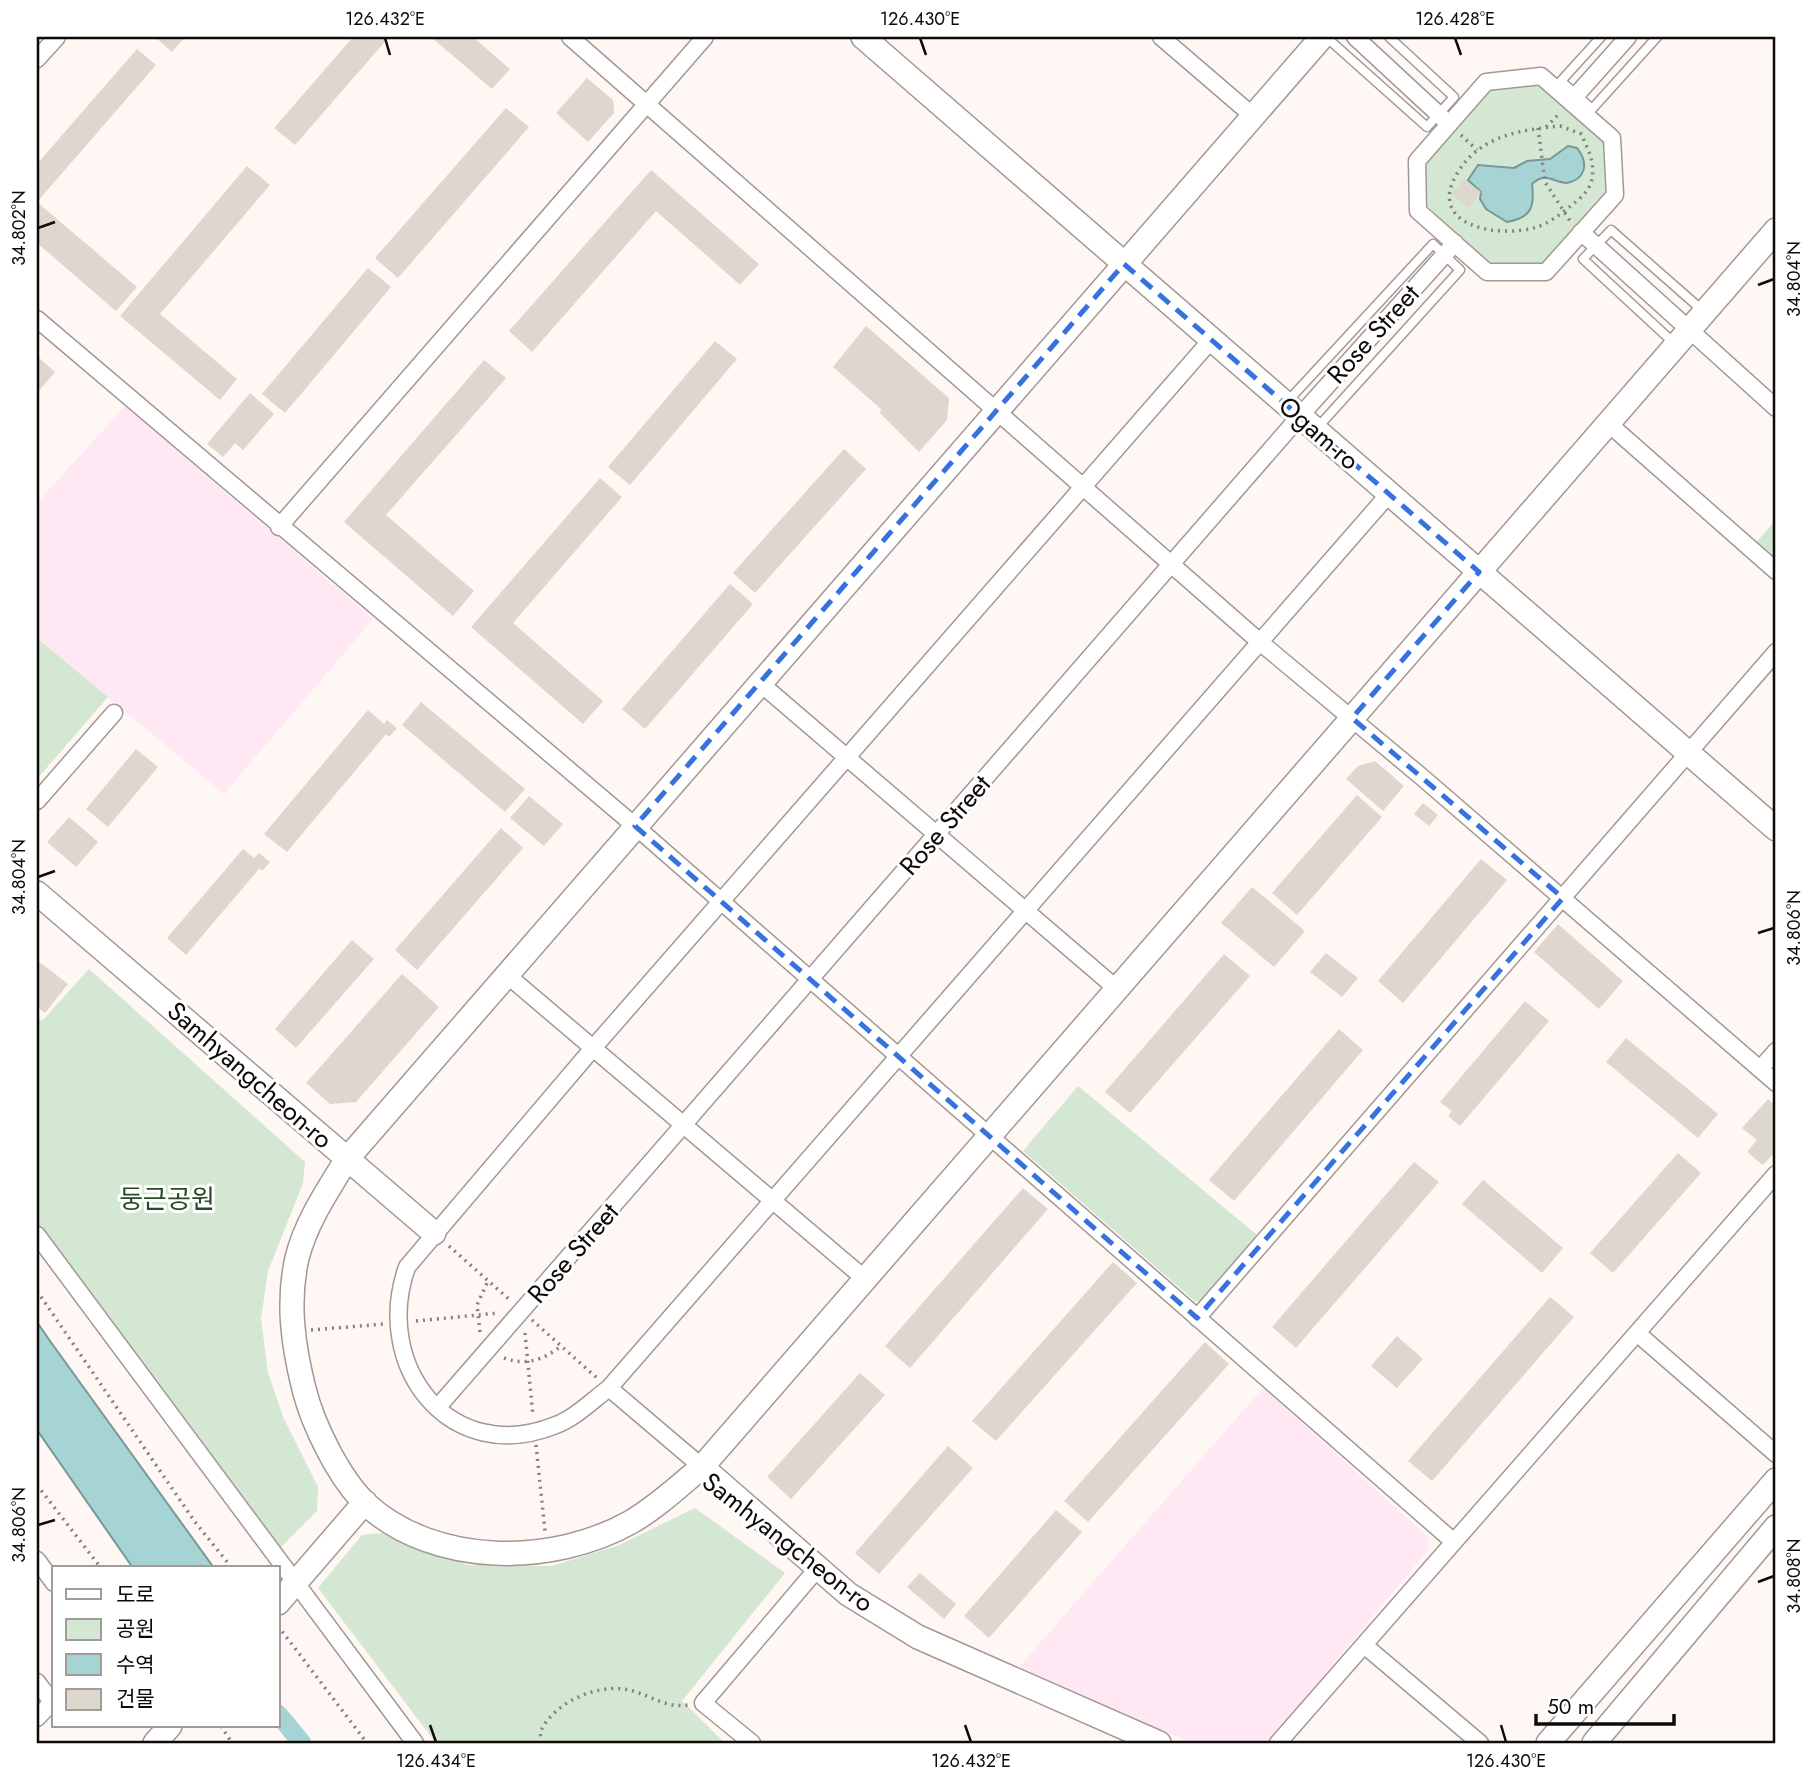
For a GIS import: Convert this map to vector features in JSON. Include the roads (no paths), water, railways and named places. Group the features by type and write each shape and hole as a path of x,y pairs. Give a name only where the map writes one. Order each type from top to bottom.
{"street":[{"path":"38,55 57,37"},
{"path":"570,37 1261,643 1563,898 1776,1083"},
{"path":"279,527 705,37"},
{"name":"Ogam-ro","path":"863,37 1776,829"},
{"path":"1161,37 1253,116"},
{"path":"434,1233 347,1159 1324,37"},
{"path":"1355,37 1444,119"},
{"path":"1574,98 1628,37"},
{"path":"1541,76 1574,98 1612,138 1615,195 1546,272 1487,272 1450,249 1419,211 1417,161 1444,119 1486,82 1541,76"},
{"path":"1581,232 1682,338 1776,408"},
{"path":"609,1388 702,1467 1704,312 1775,235"},
{"name":"Rose Street","path":"438,1408 1300,416 1450,249"},
{"path":"37,319 721,901 1454,1542"},
{"path":"1212,339 594,1047 407,1267 399,1290 397,1322 406,1364 417,1386 438,1408 454,1420 479,1430 519,1433 558,1425 609,1388 1390,494"},
{"path":"1609,424 1776,571"},
{"path":"1197,1318 1776,652"},
{"path":"760,683 1116,989"},
{"path":"37,801 114,713"},
{"name":"Samhyangcheon-ro","path":"37,893 347,1159 314,1215 297,1257 292,1293 292,1332 311,1419 365,1502 415,1535 444,1544 485,1552 547,1551 596,1538 629,1523 654,1507 702,1467 848,1594 927,1642 1159,1743"},
{"path":"507,975 865,1279"},
{"path":"1760,1069 1776,1051"},
{"path":"1278,1743 1776,1174"},
{"path":"37,1235 270,1566"},
{"path":"1637,1333 1776,1454"},
{"path":"1548,1743 1776,1480"},
{"path":"365,1502 288,1592 415,1743"},
{"path":"1594,1743 1776,1527"},
{"path":"37,1560 52,1580"},
{"path":"752,1743 704,1703 817,1569"},
{"path":"1364,1645 1480,1743"},
{"path":"37,1682 51,1702 37,1718"}],"lane":[{"path":"1324,37 1427,127 1444,119 1454,97 1389,37"},
{"path":"1601,37 1561,80 1574,98 1591,108 1657,37"},
{"path":"1596,245 1611,230 1704,312"}],"water":[{"path":"1568,146 1577,148 1581,154 1584,165 1582,174 1567,183 1545,178 1537,180 1532,184 1533,199 1530,210 1521,218 1507,222 1486,209 1480,199 1481,192 1468,180 1478,165 1514,168 1527,161 1550,159"},
{"path":"37,1322 213,1566 132,1566 37,1430"}],"waterway":[{"path":"280,1716 302,1743"}],"park label":[{"name":"둥근공원","path":"167,1199"}]}
